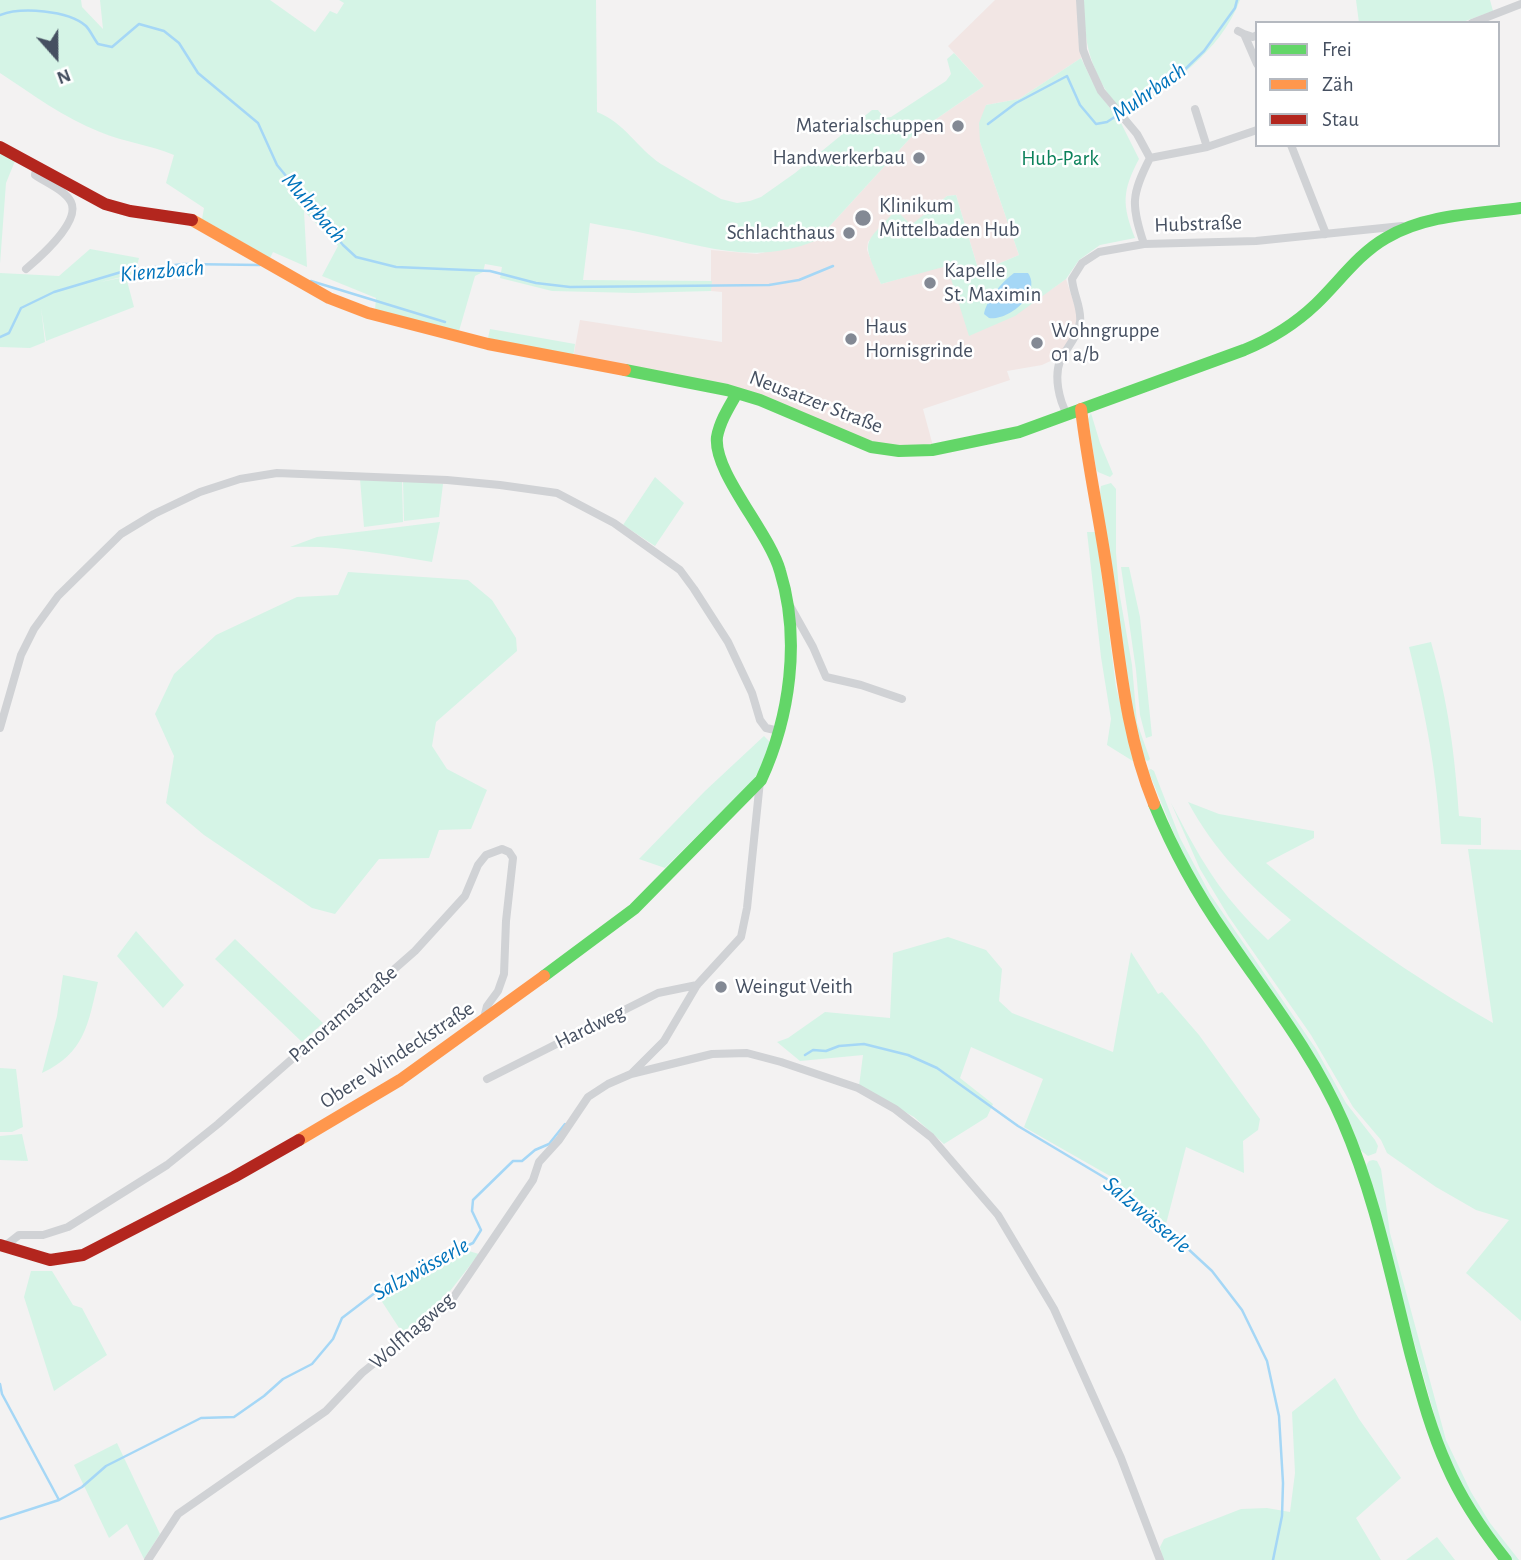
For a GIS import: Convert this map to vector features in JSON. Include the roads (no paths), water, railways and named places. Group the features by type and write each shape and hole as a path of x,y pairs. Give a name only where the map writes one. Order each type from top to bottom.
{"street":[{"path":"1080,0 1083,50 1101,91 1137,134 1150,158"},
{"path":"1477,21 1521,4"},
{"path":"1255,36 1241,33 1255,60"},
{"path":"1195,109 1207,147"},
{"path":"1150,158 1207,147 1255,131"},
{"name":"Neusatzer Straße","path":"0,146 105,204 130,211 192,220 329,298 402,323 488,344 737,393 760,400 846,438 871,447 898,451 932,450 1019,432 1269,339 1296,322 1369,249 1408,226"},
{"path":"1292,147 1326,234"},
{"path":"1144,244 1134,215 1135,187 1150,158"},
{"path":"26,269 62,234 72,210 71,201 35,175 36,168"},
{"name":"Hubstraße","path":"1085,452 1060,397 1057,377 1060,362 1077,334 1081,321 1072,279 1082,263 1099,252 1144,244 1256,242 1408,226 1521,208"},
{"path":"737,393 718,434 718,450 733,482 771,547 795,624 826,677 902,699"},
{"name":"Hubstraße","path":"1081,409 1085,452 1105,555 1130,731 1142,768 1167,831 1203,902 1307,1054 1343,1121 1370,1198 1423,1398 1442,1456 1468,1508 1506,1560"},
{"path":"0,728 21,656 34,629 58,596 121,534 154,514 200,492 240,479 277,473 447,480 556,493 614,523 680,570 728,642 752,693 760,720 766,728 779,731"},
{"path":"761,780 779,731 789,681 795,624"},
{"name":"Wolfhagweg","path":"148,1560 178,1514 326,1411 362,1374 451,1301 533,1180 539,1161 559,1140 587,1097 631,1074 664,1041 697,985 740,937 747,908 761,780"},
{"name":"Obere Windeckstraße","path":"2,1246 35,1259 73,1259 234,1177 400,1080 483,1022 634,909 761,780"},
{"name":"Panoramastraße","path":"2,1246 19,1235 43,1236 68,1227 167,1165 218,1124 415,951 465,896 478,865 486,855 502,849 509,852 513,858 506,921 504,974 498,991 486,1006 483,1022"},
{"name":"Hardweg","path":"487,1079 657,993 697,985"},
{"path":"631,1074 712,1055 747,1053 858,1088 895,1109 930,1136 998,1215 1054,1309 1121,1458 1160,1560"}],"water":[{"path":"1014,273 1028,273 1031,289 1027,297 1006,315 989,318 984,314 991,297"}],"waterway":[{"name":"Muhrbach","path":"988,124 1016,103 1067,76 1080,105 1096,124 1107,122 1178,76 1204,51 1235,8 1237,0"},
{"name":"Muhrbach","path":"0,15 32,11 68,16 86,26 98,44 112,47 139,24 164,31 179,43 198,73 258,123 277,165 356,257 396,267 490,271 536,283 570,287 769,285 799,280 833,266"},
{"name":"Kienzbach","path":"0,337 9,333 21,308 54,292 128,270 184,264 260,265"},
{"name":"Kienzbach","path":"311,281 445,322"},
{"name":"Salzwässerle","path":"805,1055 813,1050 826,1051 839,1046 864,1044 908,1055 937,1068 1018,1126 1122,1188 1212,1271 1242,1310 1267,1361 1279,1416 1282,1516 1273,1560"},
{"name":"Salzwässerle","path":"0,1519 59,1500 82,1487 106,1466 201,1418 234,1417 283,1379 312,1364 333,1339 342,1318 393,1279 473,1243 481,1230 472,1211 473,1200 513,1161 522,1161 535,1150 549,1144 565,1124"},
{"name":"Salzwässerle","path":"0,1384 2,1394 59,1500"}],"place":[{"name":"Materialschuppen","path":"958,126"},
{"name":"Handwerkerbau","path":"919,158"},
{"name":"Klinikum Mittelbaden Hub","path":"863,218"},
{"name":"Schlachthaus","path":"849,233"},
{"name":"Kapelle St. Maximin","path":"930,283"},
{"name":"Haus Hornisgrinde","path":"851,339"},
{"name":"Wohngruppe 01 a/b","path":"1037,343"},
{"name":"Weingut Veith","path":"721,987"}],"park label":[{"name":"Hub-Park","path":"1060,159"}]}
